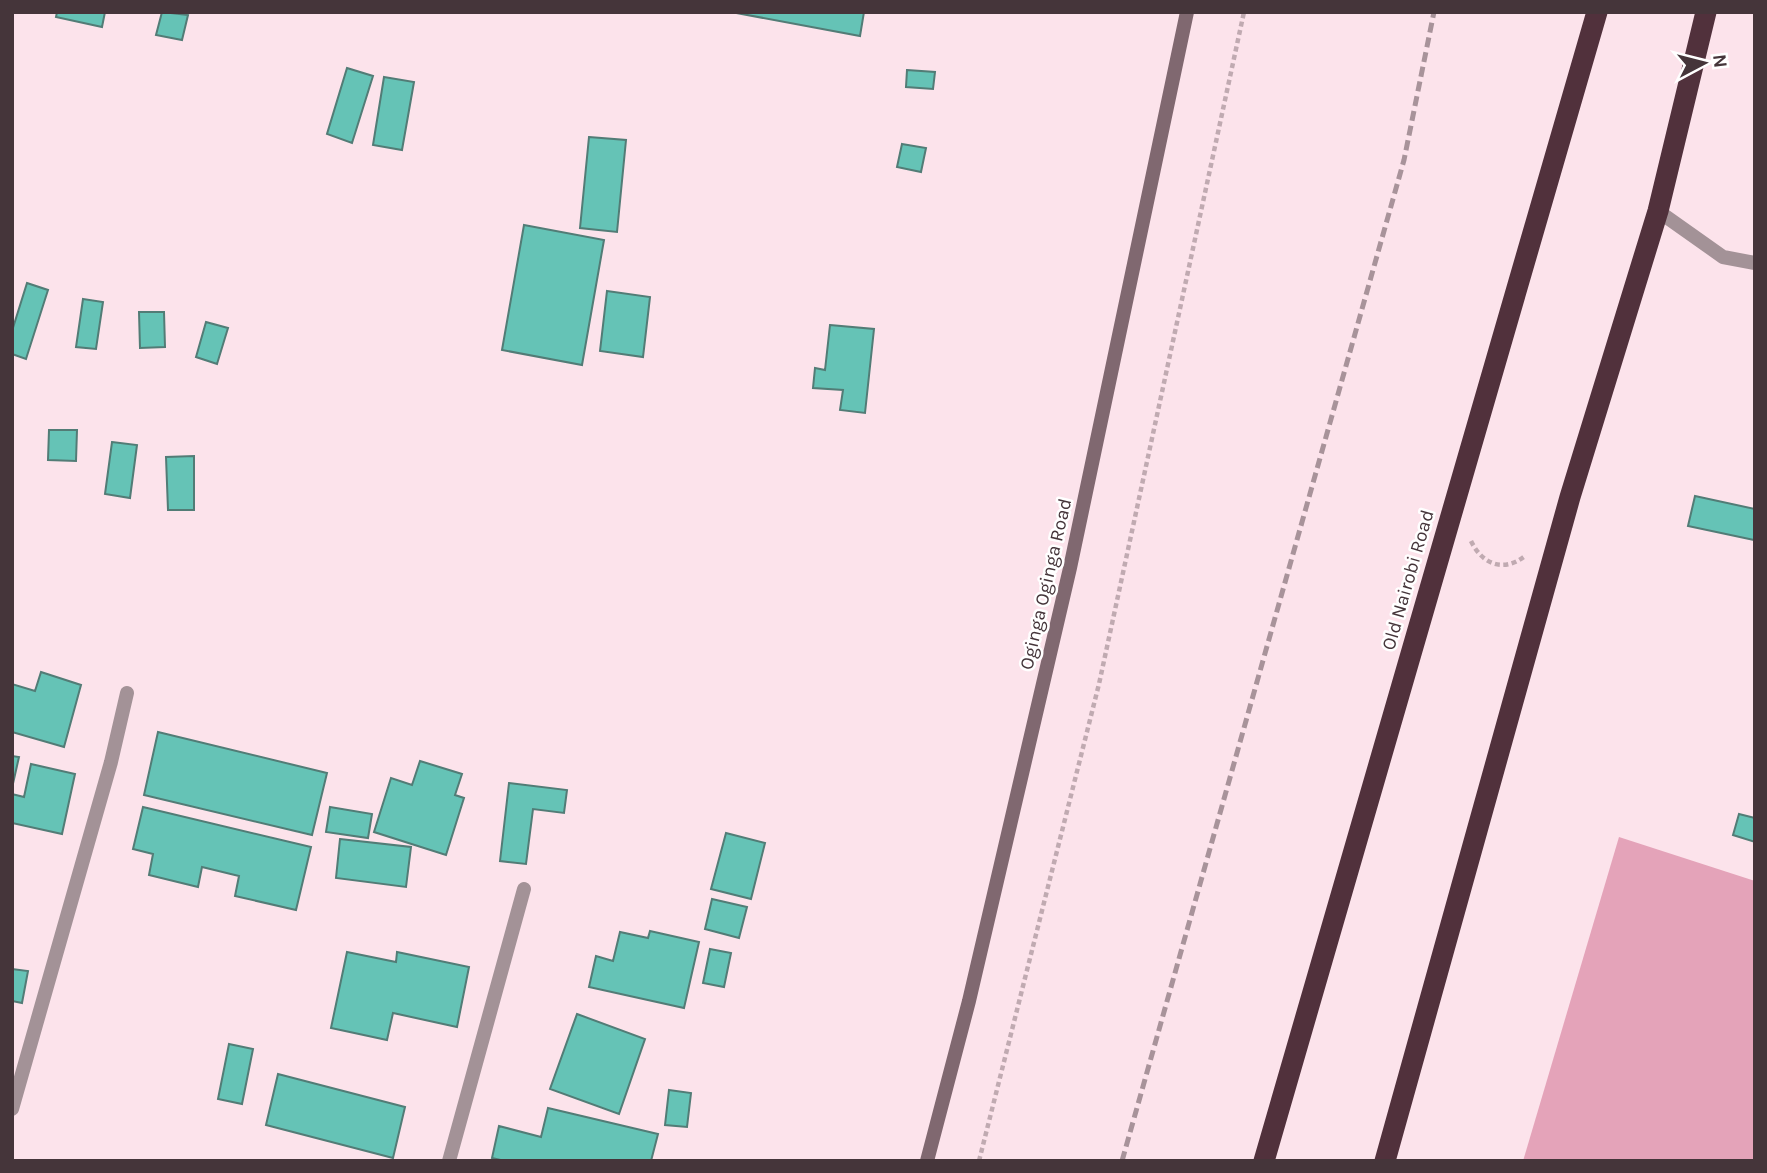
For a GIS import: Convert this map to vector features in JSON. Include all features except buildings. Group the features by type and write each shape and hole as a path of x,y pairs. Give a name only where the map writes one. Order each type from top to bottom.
{"highway":[{"name":"Old Nairobi Road","path":"1264,1161 1597,12"},
{"path":"1385,1161 1570,498 1658,211 1706,12"}],"street":[{"name":"Oginga Oginga Road","path":"927,1161 969,1001 1070,568 1187,12"},
{"path":"1658,211 1723,257 1755,263"},
{"path":"12,1110 111,762 127,693"},
{"path":"449,1161 524,889"}],"path":[{"path":"979,1161 1099,684 1244,12"},
{"path":"1466,530 1478,556 1489,564 1502,566 1522,559 1529,551"}],"shaded area":[{"path":"1619,837 1755,881 1755,1161 1523,1161"}],"railway":[{"path":"1122,1161 1404,160 1434,12"}]}
